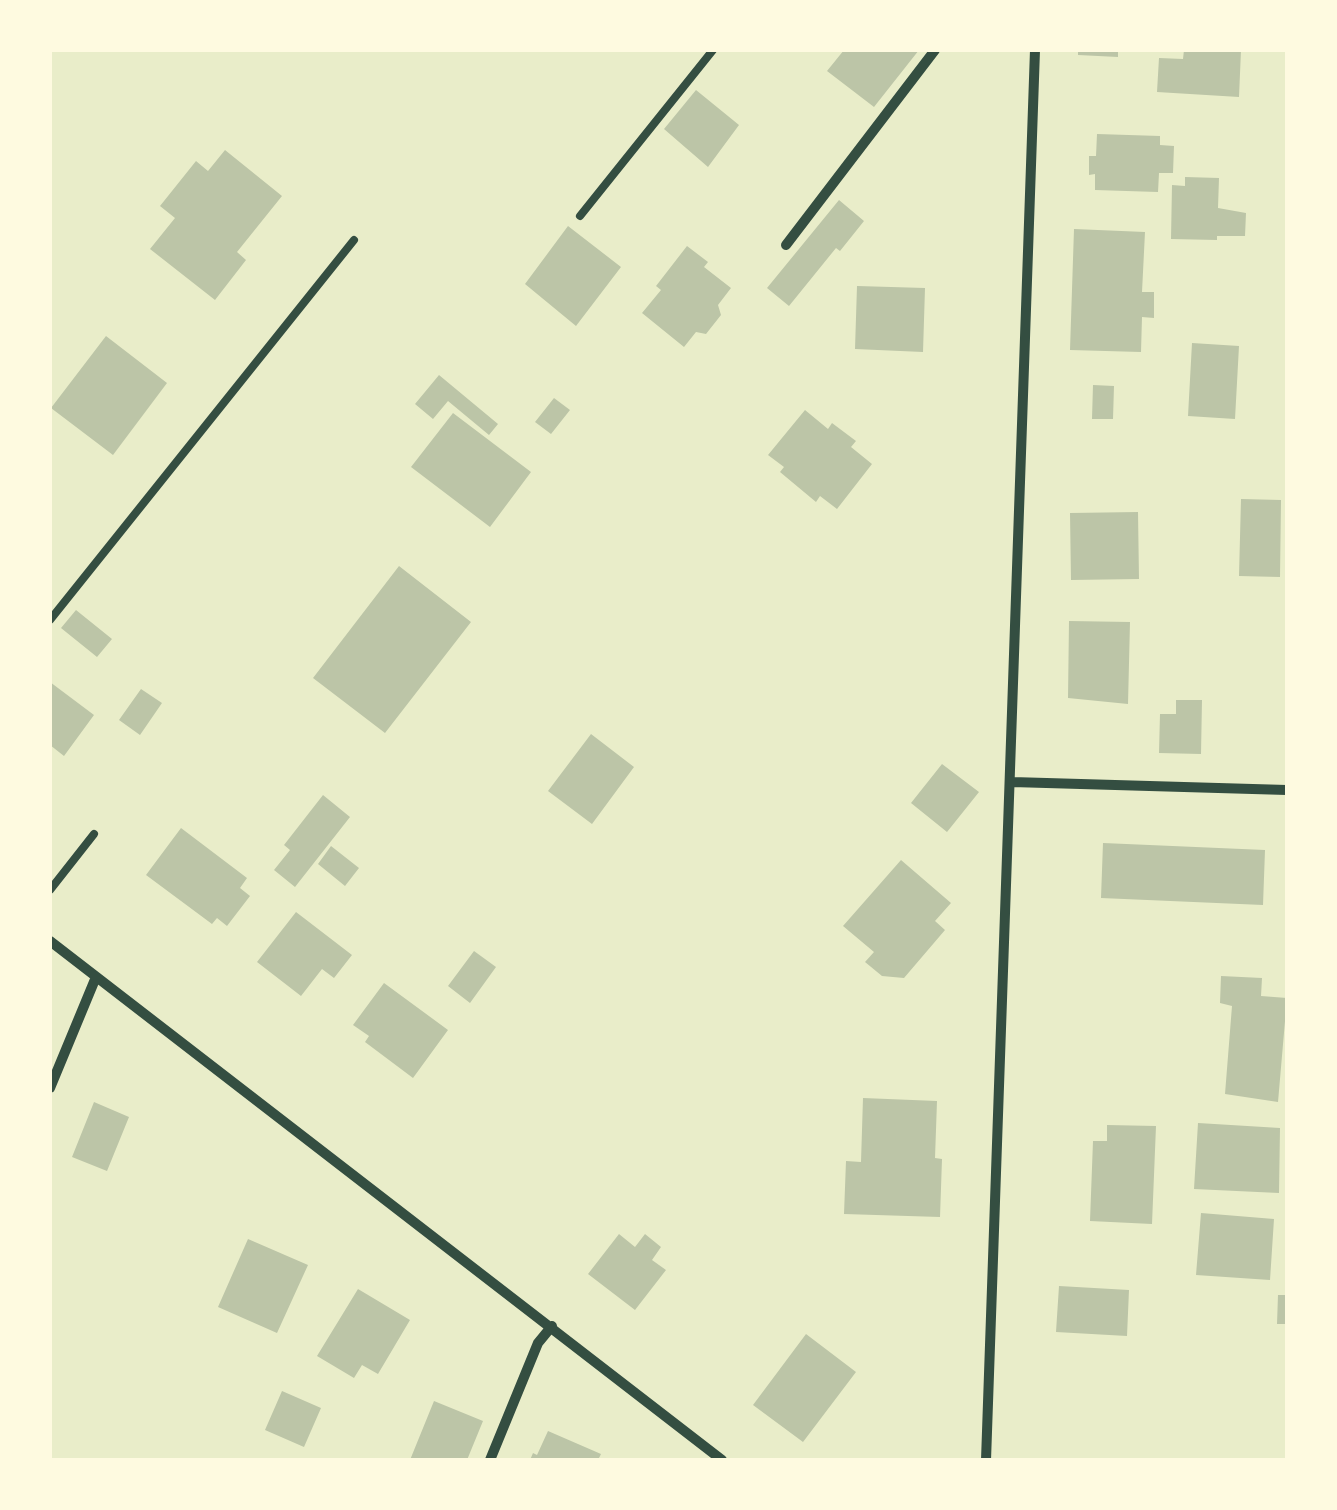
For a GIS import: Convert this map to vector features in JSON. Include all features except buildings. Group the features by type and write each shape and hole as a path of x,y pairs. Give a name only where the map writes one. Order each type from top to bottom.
{"street":[{"path":"786,245 935,50"},
{"path":"986,1460 1036,50"},
{"path":"1012,782 1287,790"},
{"path":"50,941 722,1460"},
{"path":"50,1088 96,976"},
{"path":"490,1460 538,1343 552,1326"}],"lane":[{"path":"580,216 713,50"},
{"path":"50,620 354,240"},
{"path":"50,890 94,834"}]}
